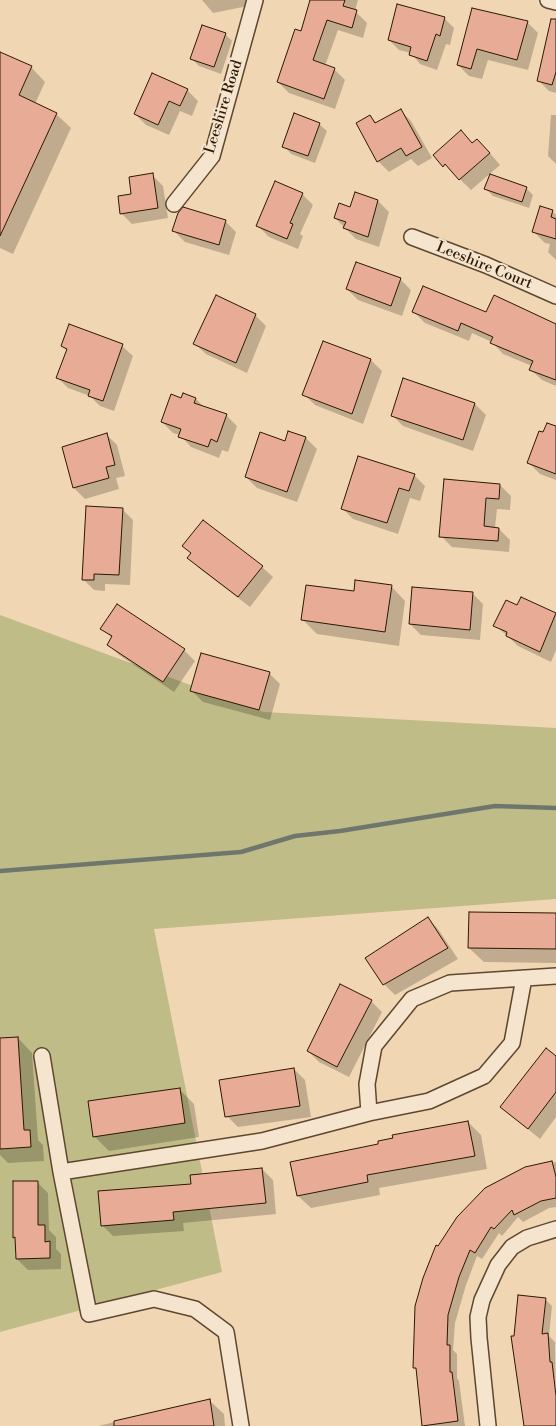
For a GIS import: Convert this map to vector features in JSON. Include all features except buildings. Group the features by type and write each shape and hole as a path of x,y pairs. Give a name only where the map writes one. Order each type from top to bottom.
{"street":[{"name":"Leeshire Road","path":"174,204 212,156 255,0"},
{"path":"548,0 556,2"},
{"name":"Leeshire Court","path":"412,237 486,265 556,296"},
{"path":"369,1113 367,1084 374,1046 412,999 450,983 556,976"},
{"path":"61,1172 262,1141 369,1113 429,1101 484,1076 512,1043 524,978"},
{"path":"42,1056 61,1172 89,1314 154,1299 195,1309 226,1332 241,1426"},
{"path":"488,1426 478,1317 482,1300 498,1265 512,1247 527,1238 556,1229"}],"shaded area":[{"path":"0,615 264,712 556,728 556,899 154,929 222,1272 0,1332"}],"waterway":[{"path":"0,871 241,852 295,836 340,831 495,806 556,808"}]}
